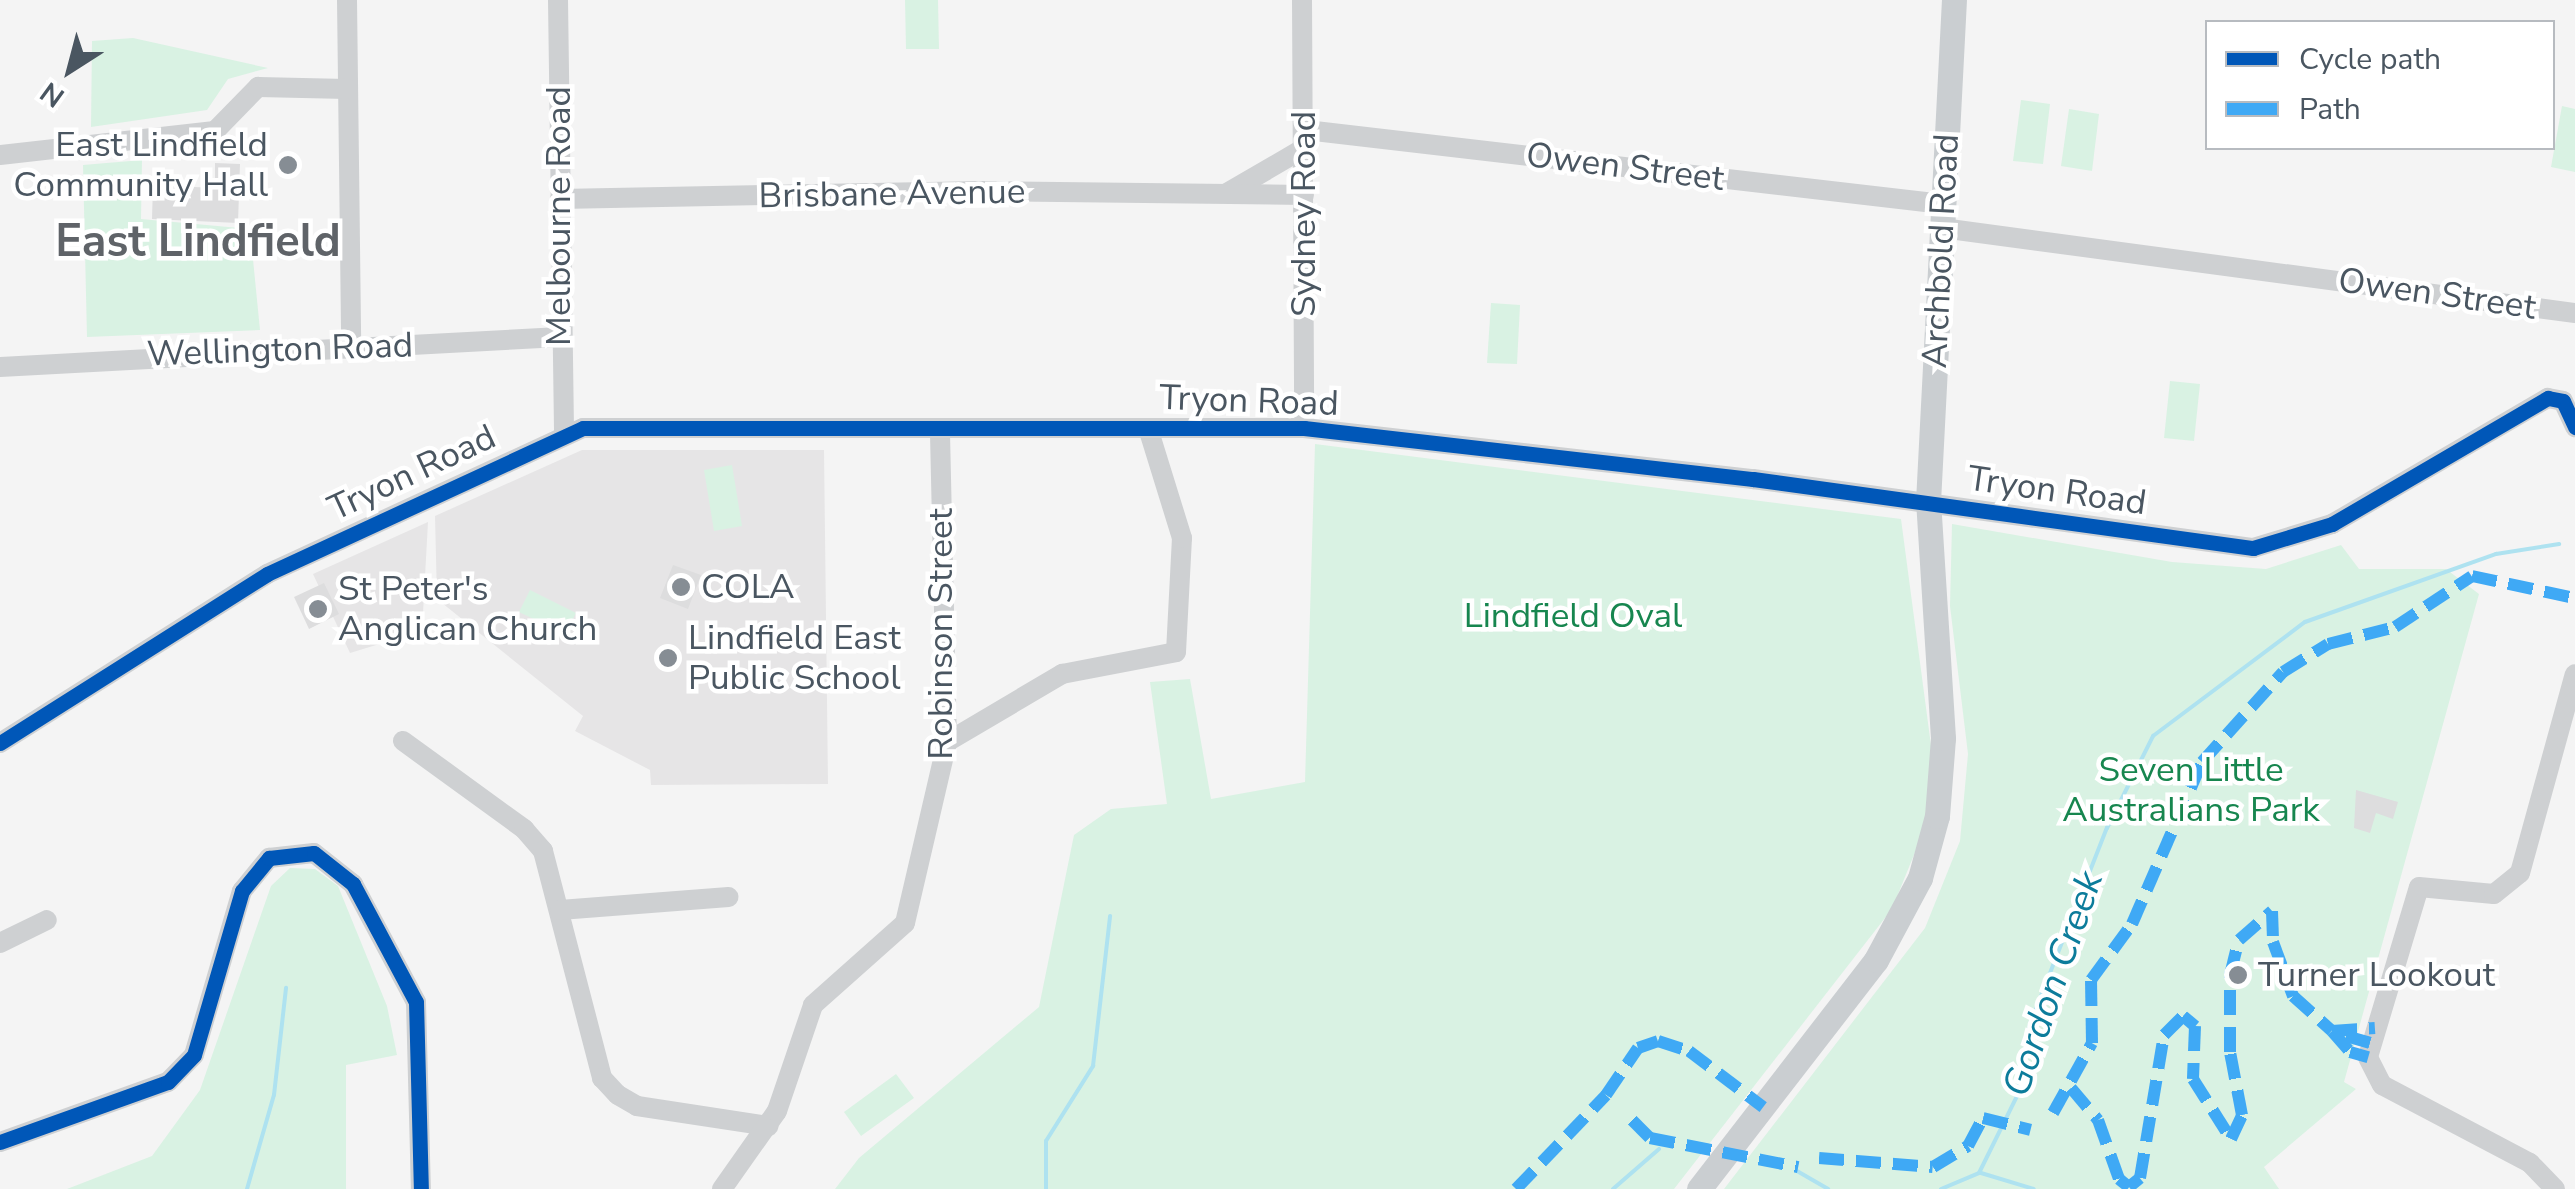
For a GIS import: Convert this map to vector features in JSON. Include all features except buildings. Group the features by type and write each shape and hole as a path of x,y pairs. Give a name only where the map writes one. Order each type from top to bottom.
{"main road":[{"name":"Archbold Road","path":"1699,1189 1876,960 1920,878 1936,816 1943,738 1928,502 1954,0"}],"street":[{"path":"347,0 351,344"},
{"name":"Melbourne Road","path":"558,0 564,432"},
{"name":"Sydney Road","path":"1302,0 1306,139 1304,428"},
{"path":"0,155 215,131 258,86 347,89"},
{"name":"Brisbane Avenue","path":"1225,194 1306,139"},
{"name":"Owen Street","path":"1306,139 1943,216 2575,312"},
{"name":"Brisbane Avenue","path":"560,199 1304,195"},
{"name":"Wellington Road","path":"0,367 351,344 560,336"},
{"name":"Tryon Road","path":"0,743 267,574 564,432 1304,428 2269,547 2332,524 2556,397 2575,382"},
{"path":"2556,397 2575,427"},
{"path":"948,742 1062,674 1176,652 1182,538 1148,428"},
{"name":"Robinson Street","path":"722,1189 768,1126 812,1005 905,922 948,742 940,430"},
{"path":"2555,1189 2530,1163 2382,1085 2369,1066 2370,1043 2419,887 2494,894 2520,873 2575,674"},
{"path":"403,741 524,828 542,852 602,1078 618,1095 637,1106 768,1126"},
{"path":"0,1142 168,1082 194,1055 242,891 269,858 314,853 353,884 416,1002 420,1189"},
{"path":"560,910 729,897"},
{"path":"0,943 47,920"}],"shaded area":[{"name":"Lindfield East Public School","path":"582,450 824,450 828,784 651,785 650,770 575,731 583,716 437,599 435,516"},
{"path":"428,522 422,631 350,653 313,574"}],"green space":[{"path":"905,0 938,0 939,49 906,49"},
{"path":"133,38 268,68 228,79 207,110 91,127 92,41"},
{"path":"2021,100 2050,104 2043,164 2013,161"},
{"path":"2562,106 2575,109 2575,172 2551,167"},
{"path":"2069,109 2099,114 2092,171 2061,166"},
{"path":"142,160 141,219 250,229 260,330 87,337 83,165"},
{"path":"1491,303 1520,305 1517,364 1487,363"},
{"path":"2170,381 2200,384 2194,441 2164,438"},
{"name":"Lindfield Oval","path":"1315,444 1901,519 1932,753 1924,830 1892,909 1674,1189 835,1189 859,1158 1039,1007 1074,835 1111,809 1167,804 1150,682 1190,679 1211,799 1305,782"},
{"path":"732,465 742,526 714,531 704,470"},
{"name":"Seven Little Australians Park","path":"1952,524 2172,562 2266,569 2341,545 2359,569 2446,569 2479,594 2344,1082 2356,1089 2264,1167 2279,1189 1724,1189 1925,928 1960,841 1968,754 1950,606"},
{"path":"530,590 576,613 565,634 519,612"},
{"path":"290,868 315,869 338,886 387,1006 397,1055 346,1065 346,1189 67,1189 152,1156 200,1090 271,886"},
{"path":"896,1074 914,1098 861,1136 844,1112"}],"waterway":[{"name":"Gordon Creek","path":"1941,1189 1979,1173 2017,1096 2030,1024 2107,828 2153,736 2305,622 2496,554 2559,544"},
{"path":"1046,1189 1046,1141 1093,1066 1110,916"},
{"path":"247,1189 274,1095 286,988"},
{"name":"Gordon Creek","path":"1613,1189 1659,1149"},
{"name":"Gordon Creek","path":"1797,1171 1828,1189"},
{"path":"1981,1173 2034,1189"}],"marked path":[{"path":"2053,1113 2092,1043 2091,980 2132,924 2202,762 2283,672 2328,644 2395,627 2472,576 2575,598"},
{"path":"2071,1088 2098,1120 2119,1179 2129,1187 2140,1178 2164,1035 2183,1016 2195,1026 2193,1079 2231,1139 2242,1115 2230,1052 2230,975 2239,940 2272,911 2273,942 2293,996 2332,1031 2375,1028"},
{"path":"2332,1031 2350,1052 2368,1057"},
{"path":"2346,1036 2370,1043"},
{"path":"1516,1189 1606,1095 1638,1048 1658,1041 1689,1051 1763,1107"},
{"path":"1819,1158 1933,1167 1968,1146 1983,1118 2031,1130"},
{"path":"1632,1120 1650,1138 1798,1167"}],"cycle path":[{"path":"0,743 267,574 583,428 1304,428 1753,479 2253,548 2332,524 2548,398 2563,401 2575,427"},
{"path":"0,1142 168,1082 194,1055 242,891 269,858 314,853 353,884 416,1002 421,1189"}],"place":[{"name":"East Lindfield Community Hall","path":"288,165"},
{"name":"COLA","path":"681,587"},
{"name":"St Peter's Anglican Church","path":"318,609"},
{"name":"Lindfield East Public School","path":"668,658"},
{"name":"Turner Lookout","path":"2238,975"}],"district":[{"name":"East Lindfield","path":"198,242"}]}
